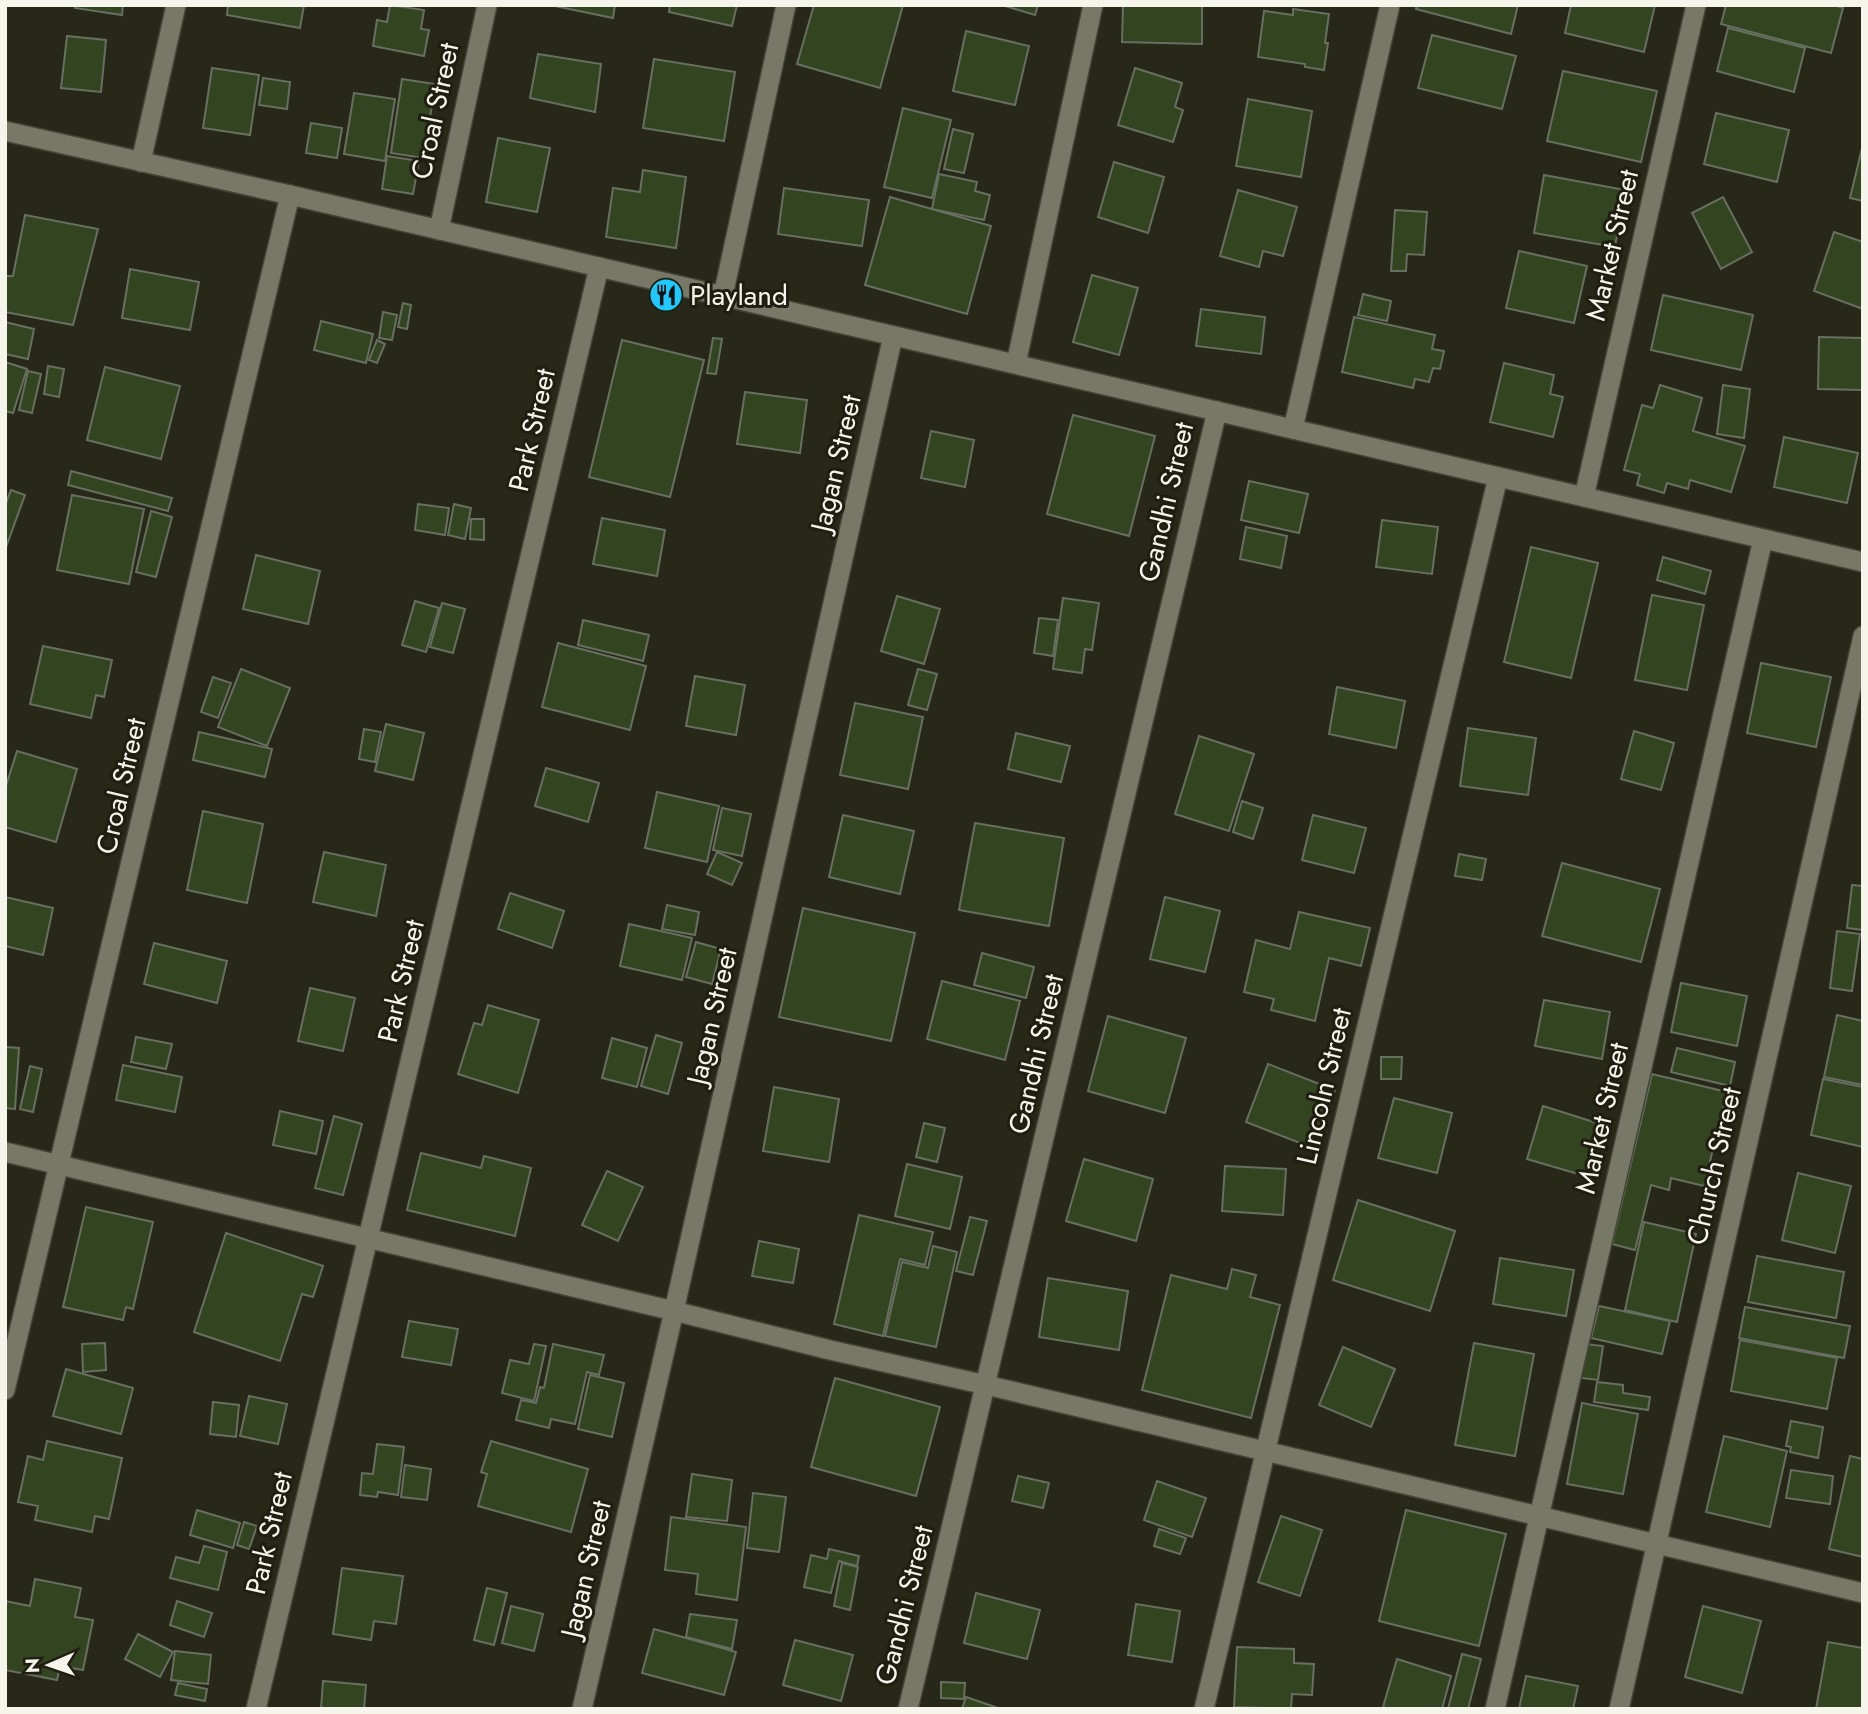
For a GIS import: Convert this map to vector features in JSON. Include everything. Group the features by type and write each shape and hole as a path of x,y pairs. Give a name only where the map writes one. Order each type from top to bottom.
{"street":[{"path":"141,162 176,5"},
{"name":"Croal Street","path":"439,230 487,5"},
{"path":"723,296 786,5"},
{"path":"1016,365 1093,5"},
{"path":"1293,429 1390,5"},
{"name":"Market Street","path":"1584,497 1696,5"},
{"path":"5,131 1863,562"},
{"name":"Croal Street","path":"5,1390 290,195"},
{"name":"Park Street","path":"256,1709 599,267"},
{"name":"Jagan Street","path":"582,1709 893,336"},
{"name":"Gandhi Street","path":"908,1709 1217,411"},
{"name":"Lincoln Street","path":"1205,1709 1498,477"},
{"name":"Market Street","path":"1495,1709 1763,539"},
{"name":"Church Street","path":"1619,1709 1863,636"},
{"path":"5,1152 1863,1593"}],"building":[{"path":"75,5 123,5 122,15 75,8"},
{"path":"228,5 304,5 300,28 227,15"},
{"path":"390,5 424,10 421,29 429,30 424,56 373,46 377,20 387,22"},
{"path":"550,5 615,5 613,18"},
{"path":"670,5 737,5 732,26 669,12"},
{"path":"814,5 903,5 880,88 797,64"},
{"path":"1002,5 1038,5 1035,15"},
{"path":"1123,5 1202,5 1202,44 1122,42"},
{"path":"1417,5 1518,5 1511,34 1416,9"},
{"path":"1571,5 1655,5 1644,52 1565,33"},
{"path":"1726,5 1834,5 1843,8 1831,53 1721,24"},
{"path":"1293,9 1329,14 1324,70 1305,67 1305,64 1258,57 1264,11 1293,15"},
{"path":"1728,28 1805,48 1794,92 1717,71"},
{"path":"966,31 1029,46 1015,105 953,91"},
{"path":"1432,35 1516,56 1502,109 1418,88"},
{"path":"67,36 106,40 101,92 61,88"},
{"path":"538,54 601,64 595,112 530,98"},
{"path":"654,59 735,72 724,141 643,128"},
{"path":"212,68 259,75 250,135 203,128"},
{"path":"1135,68 1182,83 1175,107 1183,110 1173,142 1118,125"},
{"path":"1563,71 1657,91 1641,162 1547,141"},
{"path":"263,78 290,82 287,109 259,105"},
{"path":"402,79 435,84 424,158 391,153"},
{"path":"354,93 395,99 385,161 344,154"},
{"path":"1248,99 1312,111 1301,177 1236,166"},
{"path":"903,108 951,120 932,198 884,187"},
{"path":"1716,113 1789,130 1777,182 1704,164"},
{"path":"311,123 342,128 337,158 306,153"},
{"path":"953,129 973,134 964,173 944,169"},
{"path":"498,138 550,148 537,212 486,202"},
{"path":"1863,144 1863,201 1850,198"},
{"path":"387,156 419,161 413,194 382,189"},
{"path":"1114,162 1164,177 1148,233 1098,217"},
{"path":"643,170 686,177 676,248 606,237 613,188 640,192"},
{"path":"939,174 977,182 975,191 990,195 984,220 932,209"},
{"path":"1544,175 1625,190 1615,247 1534,233"},
{"path":"784,188 869,200 862,246 778,234"},
{"path":"1238,190 1297,207 1283,256 1263,251 1259,267 1220,256"},
{"path":"890,197 991,226 967,314 865,285"},
{"path":"1723,197 1752,252 1721,269 1692,213"},
{"path":"1395,210 1427,212 1424,255 1407,254 1406,271 1391,271"},
{"path":"25,215 98,229 73,325 5,312 5,276 13,276"},
{"path":"1834,232 1863,242 1863,309 1814,291"},
{"path":"1519,251 1587,266 1574,323 1506,308"},
{"path":"130,269 199,282 190,330 122,318"},
{"path":"1092,275 1138,288 1119,355 1073,342"},
{"path":"1363,294 1391,301 1387,321 1358,315"},
{"path":"1663,295 1753,315 1741,370 1651,350"},
{"path":"403,303 411,305 407,329 398,327"},
{"path":"1201,309 1265,317 1261,354 1196,346"},
{"path":"383,312 397,315 392,340 379,338"},
{"path":"1354,317 1435,335 1432,349 1444,351 1440,369 1433,368 1429,382 1415,379 1413,388 1342,372"},
{"path":"321,321 373,334 366,363 314,350"},
{"path":"5,322 34,329 28,359 5,354"},
{"path":"1819,337 1863,338 1863,390 1818,389"},
{"path":"713,338 722,339 716,374 707,373"},
{"path":"377,340 385,344 377,363 369,360"},
{"path":"622,340 704,360 670,497 589,477"},
{"path":"5,362 27,369 13,413 5,411"},
{"path":"1504,363 1554,375 1550,394 1563,397 1553,437 1490,422"},
{"path":"48,366 64,369 59,397 44,394"},
{"path":"105,367 180,386 161,459 87,440"},
{"path":"28,371 41,374 32,413 19,410"},
{"path":"1660,385 1702,398 1693,431 1745,446 1731,492 1690,480 1688,489 1667,483 1664,493 1637,485 1640,474 1624,470 1642,405 1653,408"},
{"path":"1723,385 1750,389 1744,438 1717,434"},
{"path":"745,392 807,400 800,453 737,444"},
{"path":"1073,415 1155,436 1129,536 1047,514"},
{"path":"931,431 974,440 965,487 921,478"},
{"path":"1784,437 1858,453 1847,503 1774,487"},
{"path":"71,471 172,498 168,511 68,485"},
{"path":"1249,481 1308,494 1299,533 1241,520"},
{"path":"11,490 25,495 5,550 5,506"},
{"path":"72,495 144,509 129,584 57,570"},
{"path":"418,504 449,508 445,535 415,530"},
{"path":"454,504 471,508 465,539 448,535"},
{"path":"151,511 172,517 156,577 136,572"},
{"path":"602,518 665,530 657,576 593,564"},
{"path":"471,519 484,519 484,540 470,539"},
{"path":"1382,520 1438,527 1432,574 1376,567"},
{"path":"1246,527 1287,536 1281,568 1240,559"},
{"path":"1531,547 1598,563 1571,678 1504,662"},
{"path":"256,555 320,571 308,624 243,609"},
{"path":"1663,557 1711,571 1705,594 1657,580"},
{"path":"1652,595 1704,605 1687,690 1635,680"},
{"path":"897,596 940,609 924,664 881,651"},
{"path":"1063,598 1099,603 1092,650 1085,649 1082,673 1053,669"},
{"path":"415,601 439,608 426,652 402,645"},
{"path":"442,603 465,609 453,653 430,647"},
{"path":"1039,618 1058,620 1053,656 1034,653"},
{"path":"583,620 649,635 643,661 578,645"},
{"path":"558,643 646,666 630,730 542,707"},
{"path":"43,646 112,660 104,697 96,695 91,718 30,704"},
{"path":"1761,663 1831,677 1816,747 1747,733"},
{"path":"241,669 290,688 267,746 218,727"},
{"path":"918,669 937,674 927,710 908,705"},
{"path":"695,676 745,685 736,735 686,726"},
{"path":"213,677 231,683 218,718 201,712"},
{"path":"1337,687 1405,701 1396,748 1329,734"},
{"path":"855,703 923,717 908,789 840,775"},
{"path":"386,724 424,733 413,780 375,771"},
{"path":"1468,728 1536,738 1528,795 1460,786"},
{"path":"364,729 381,732 375,762 359,759"},
{"path":"1634,731 1674,743 1661,790 1621,779"},
{"path":"199,732 272,749 265,777 193,760"},
{"path":"1016,733 1070,746 1061,782 1008,769"},
{"path":"1199,736 1254,754 1229,831 1175,814"},
{"path":"17,751 77,769 56,842 5,827 5,789"},
{"path":"546,768 599,783 588,822 535,806"},
{"path":"657,792 719,806 707,862 645,848"},
{"path":"1242,801 1263,808 1253,839 1233,832"},
{"path":"722,808 751,814 742,856 713,850"},
{"path":"203,811 263,824 247,903 187,890"},
{"path":"843,815 914,831 900,894 829,877"},
{"path":"1313,815 1366,828 1354,873 1302,860"},
{"path":"975,823 1064,838 1049,926 959,910"},
{"path":"324,852 386,865 376,916 313,902"},
{"path":"717,852 742,863 732,885 707,874"},
{"path":"1459,854 1486,859 1482,880 1455,876"},
{"path":"1562,863 1660,889 1641,962 1542,936"},
{"path":"1852,885 1863,886 1863,930 1847,928"},
{"path":"510,893 564,911 552,948 498,929"},
{"path":"5,897 53,908 43,955 5,946"},
{"path":"1165,897 1220,911 1205,972 1150,959"},
{"path":"667,905 699,912 695,935 662,929"},
{"path":"803,908 915,933 891,1041 779,1017"},
{"path":"1299,912 1370,928 1361,966 1329,958 1315,1021 1271,1010 1274,999 1244,992 1256,940 1290,949"},
{"path":"629,924 692,938 682,980 620,966"},
{"path":"1837,931 1860,934 1852,991 1830,988"},
{"path":"696,942 721,949 712,984 686,977"},
{"path":"154,943 227,961 217,1003 144,984"},
{"path":"982,953 1034,967 1026,998 974,985"},
{"path":"942,981 1020,1001 1005,1060 927,1039"},
{"path":"1681,983 1747,996 1737,1046 1671,1032"},
{"path":"310,988 355,998 343,1051 298,1041"},
{"path":"1544,1000 1610,1012 1602,1059 1535,1046"},
{"path":"488,1005 539,1020 518,1093 458,1074 474,1023 482,1025"},
{"path":"1837,1015 1863,1021 1863,1085 1824,1077"},
{"path":"1108,1016 1186,1038 1165,1113 1088,1091"},
{"path":"656,1035 682,1043 668,1094 641,1086"},
{"path":"136,1037 172,1044 166,1069 131,1062"},
{"path":"612,1038 647,1048 637,1087 602,1078"},
{"path":"5,1047 19,1048 15,1109 5,1108"},
{"path":"1677,1048 1735,1062 1730,1086 1671,1072"},
{"path":"1381,1057 1402,1057 1401,1079 1381,1079"},
{"path":"1268,1064 1335,1090 1313,1148 1246,1122"},
{"path":"123,1065 182,1077 175,1112 116,1100"},
{"path":"30,1066 42,1069 33,1112 20,1109"},
{"path":"1652,1074 1727,1092 1704,1186 1671,1178 1669,1190 1651,1185 1635,1250 1612,1244"},
{"path":"1823,1079 1863,1087 1863,1147 1811,1135"},
{"path":"774,1087 839,1099 829,1162 763,1151"},
{"path":"1394,1098 1452,1113 1437,1173 1378,1158"},
{"path":"1543,1106 1600,1124 1585,1176 1527,1159"},
{"path":"280,1111 323,1121 316,1154 273,1145"},
{"path":"334,1116 362,1124 343,1195 315,1188"},
{"path":"924,1123 945,1128 937,1162 916,1157"},
{"path":"421,1153 481,1168 484,1156 531,1168 515,1236 407,1210"},
{"path":"1084,1159 1153,1179 1136,1241 1066,1221"},
{"path":"907,1164 962,1177 950,1229 895,1216"},
{"path":"1225,1166 1286,1169 1283,1215 1222,1211"},
{"path":"607,1171 643,1187 618,1241 582,1225"},
{"path":"1798,1173 1851,1186 1835,1253 1782,1240"},
{"path":"1358,1200 1455,1231 1430,1311 1333,1280"},
{"path":"86,1207 153,1222 133,1309 126,1307 123,1320 63,1307"},
{"path":"859,1215 933,1232 925,1265 900,1259 883,1336 834,1324"},
{"path":"970,1217 987,1221 973,1275 956,1271"},
{"path":"1644,1222 1696,1234 1677,1322 1625,1310"},
{"path":"226,1233 323,1266 313,1297 302,1294 280,1361 194,1332"},
{"path":"759,1241 799,1249 793,1283 752,1276"},
{"path":"933,1246 957,1252 936,1347 885,1336 902,1262 928,1268"},
{"path":"1757,1256 1844,1272 1836,1318 1748,1302"},
{"path":"1500,1258 1574,1270 1566,1316 1493,1304"},
{"path":"1232,1269 1256,1275 1250,1297 1280,1305 1251,1418 1142,1390 1171,1275 1227,1289"},
{"path":"1048,1278 1128,1291 1119,1350 1039,1337"},
{"path":"1599,1306 1670,1321 1662,1354 1591,1338"},
{"path":"1745,1307 1850,1326 1844,1358 1739,1338"},
{"path":"409,1321 458,1329 451,1365 402,1357"},
{"path":"1740,1340 1837,1358 1827,1409 1731,1391"},
{"path":"105,1343 106,1370 83,1372 82,1344"},
{"path":"1474,1343 1534,1354 1515,1456 1455,1445"},
{"path":"534,1344 546,1346 534,1401 502,1393 510,1360 529,1364"},
{"path":"553,1344 604,1355 599,1375 587,1372 575,1424 551,1419 549,1428 516,1420 521,1400 536,1403 540,1387 544,1388"},
{"path":"1586,1344 1603,1346 1598,1380 1581,1378"},
{"path":"1343,1347 1395,1369 1371,1427 1319,1405"},
{"path":"66,1369 133,1388 121,1434 53,1416"},
{"path":"590,1375 624,1383 612,1437 578,1429"},
{"path":"835,1378 940,1407 916,1496 811,1467"},
{"path":"1597,1382 1623,1385 1623,1393 1650,1397 1648,1410 1594,1402"},
{"path":"249,1396 287,1404 278,1444 240,1436"},
{"path":"213,1402 239,1405 236,1437 210,1434"},
{"path":"1582,1403 1638,1414 1623,1494 1567,1484"},
{"path":"1791,1421 1823,1427 1818,1458 1790,1452 1791,1447 1786,1446"},
{"path":"1724,1436 1787,1451 1770,1527 1706,1512"},
{"path":"47,1441 122,1458 109,1519 95,1516 92,1532 35,1520 38,1506 18,1502 28,1456 43,1460"},
{"path":"491,1441 588,1469 571,1532 478,1506 487,1474 481,1472"},
{"path":"377,1444 404,1447 398,1495 378,1492 377,1497 360,1495 362,1473 373,1474"},
{"path":"1850,1456 1863,1459 1863,1557 1829,1549"},
{"path":"405,1465 431,1469 427,1500 401,1497"},
{"path":"1791,1470 1833,1476 1830,1504 1786,1498"},
{"path":"692,1474 732,1480 727,1521 686,1517"},
{"path":"1018,1476 1049,1483 1043,1508 1012,1501"},
{"path":"1157,1481 1206,1498 1192,1537 1144,1520"},
{"path":"753,1493 786,1497 779,1552 747,1548"},
{"path":"197,1510 240,1523 233,1548 190,1535"},
{"path":"1406,1510 1506,1534 1479,1646 1379,1621"},
{"path":"1281,1516 1322,1530 1300,1596 1258,1582"},
{"path":"671,1517 746,1527 737,1600 696,1594 698,1574 665,1570"},
{"path":"244,1522 257,1526 249,1549 237,1545"},
{"path":"1159,1529 1186,1538 1180,1554 1154,1546"},
{"path":"204,1546 227,1552 218,1590 170,1578 176,1557 199,1563"},
{"path":"829,1549 859,1556 857,1566 839,1561 831,1593 804,1587 811,1555 827,1559"},
{"path":"842,1563 858,1567 850,1610 834,1606"},
{"path":"342,1568 403,1576 396,1624 374,1621 371,1640 333,1634"},
{"path":"35,1579 81,1588 75,1617 93,1620 83,1670 60,1666 57,1680 5,1670 5,1601 30,1606"},
{"path":"487,1588 507,1593 494,1645 474,1640"},
{"path":"976,1593 1040,1610 1027,1659 964,1643"},
{"path":"177,1601 212,1613 204,1637 170,1625"},
{"path":"1136,1604 1180,1611 1172,1662 1128,1655"},
{"path":"511,1606 543,1614 534,1651 502,1643"},
{"path":"1703,1606 1761,1621 1742,1693 1685,1677"},
{"path":"690,1614 737,1620 732,1649 686,1637"},
{"path":"654,1629 736,1652 724,1695 642,1673"},
{"path":"138,1634 173,1652 160,1677 125,1659"},
{"path":"795,1640 853,1655 841,1701 783,1685"},
{"path":"1828,1642 1863,1648 1863,1709 1816,1709"},
{"path":"1237,1647 1294,1649 1294,1663 1314,1664 1312,1695 1292,1694 1291,1709 1234,1707"},
{"path":"175,1651 211,1655 208,1684 171,1680"},
{"path":"1462,1654 1481,1659 1468,1709 1448,1709"},
{"path":"1397,1659 1451,1676 1442,1709 1383,1707"},
{"path":"1526,1676 1578,1686 1573,1709 1519,1709"},
{"path":"323,1681 366,1685 364,1709 321,1709"},
{"path":"941,1682 965,1683 964,1699 941,1698"},
{"path":"178,1683 207,1689 205,1701 175,1695"},
{"path":"966,1697 1001,1709 962,1709"}],"place":[{"name":"Playland","path":"666,295"}]}
